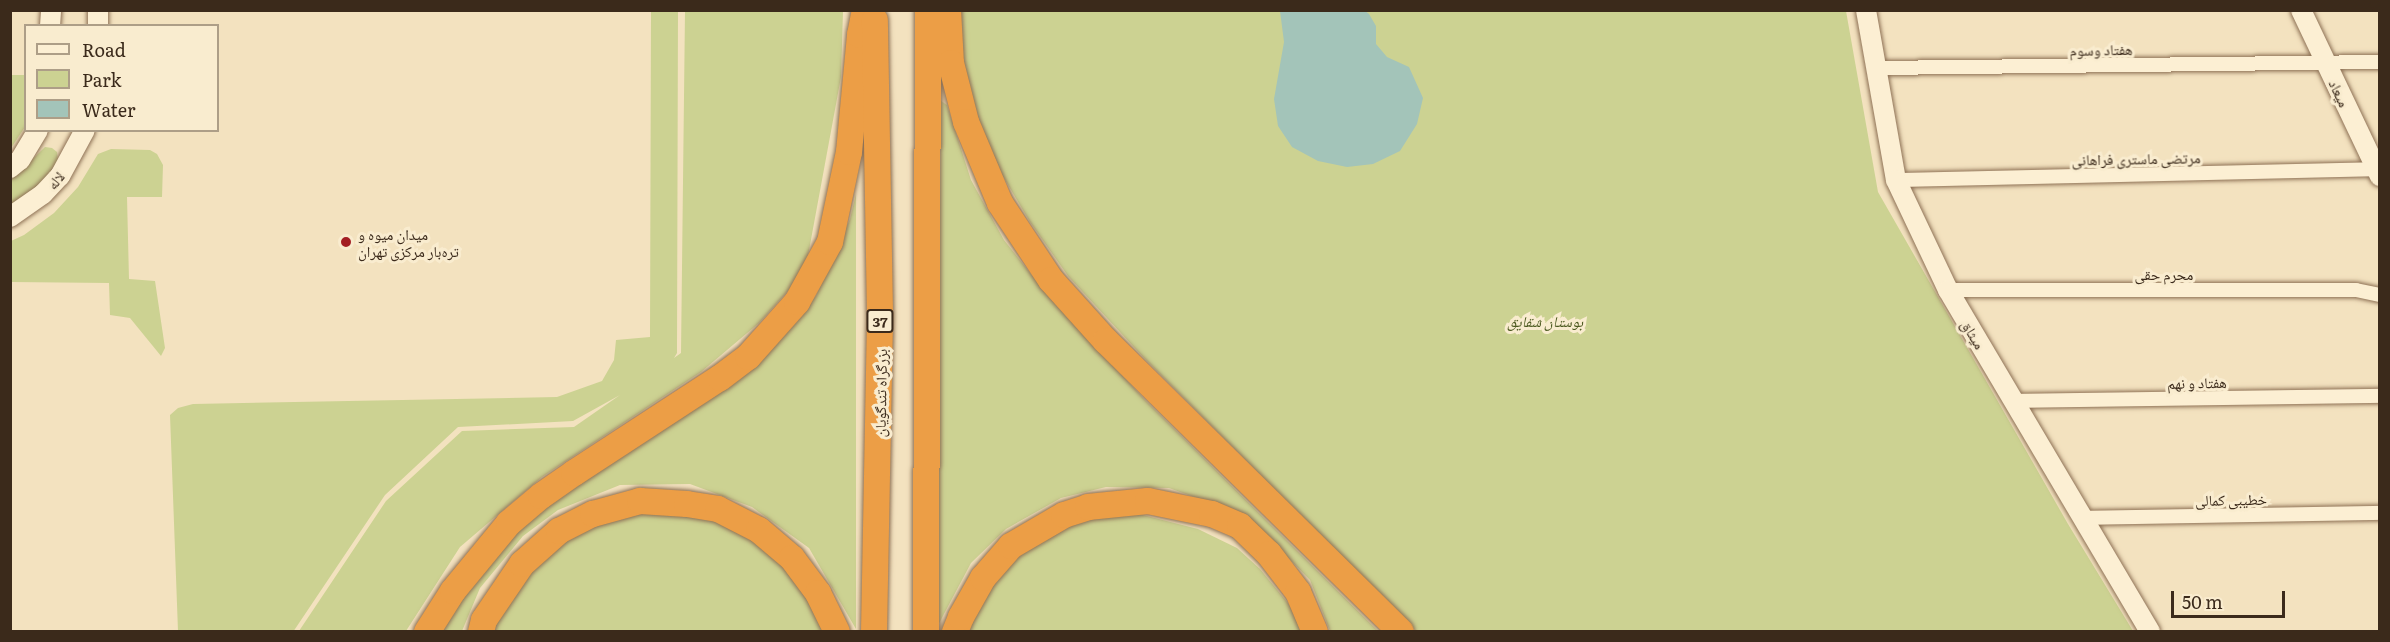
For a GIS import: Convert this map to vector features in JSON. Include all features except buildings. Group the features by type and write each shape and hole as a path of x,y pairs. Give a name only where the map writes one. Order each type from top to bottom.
{"highway":[{"path":"427,632 453,591 509,523 540,496 720,378 748,357 797,302 830,242 849,152 860,35 865,10"},
{"name":"بزرگراه تندگویان","path":"874,632 880,325 875,10"},
{"path":"926,632 928,10"},
{"path":"948,10 951,63 966,122 1000,203 1051,280 1106,341 1401,632"},
{"path":"481,632 484,620 522,564 559,531 593,514 640,501 687,504 718,509 759,530 792,558 818,593 837,632"},
{"path":"955,632 983,578 1011,546 1064,515 1088,507 1148,501 1212,514 1240,526 1269,554 1298,592 1315,632"}],"street":[{"name":"میثاق","path":"1866,10 1896,180 1948,290 2150,632"},
{"name":"میعاد","path":"2301,10 2378,172"},
{"name":"هفتاد وسوم","path":"1876,68 2379,62"},
{"path":"10,168 20,160 37,132"},
{"name":"لاله","path":"10,218 44,194 60,176 84,132"},
{"name":"مرتضی ماستری فراهانی","path":"1896,180 2378,172"},
{"name":"محرم حقی","path":"1948,290 2356,290 2379,295"},
{"name":"هفتاد و نهم","path":"2014,401 2379,396"},
{"name":"خطیبی کمالی","path":"2083,518 2379,513"}],"green space":[{"path":"651,11 678,11 677,353 674,358 681,353 685,11 843,11 841,77 805,272 759,323 701,372 542,477 460,547 406,631 299,631 386,501 462,431 574,427 620,395 573,421 458,427 385,495 293,632 178,631 170,415 178,408 193,404 557,397 602,381 614,360 616,340 650,337"},
{"name":"بوستان شقایق","path":"957,11 1846,11 1878,192 2068,524 2133,631 1416,631 1145,359 1068,276 1030,222 971,122"},
{"path":"10,75 24,75 24,128 11,148"},
{"path":"941,101 947,105 971,180 1004,240 1046,293 1145,400 1378,631 1330,631 1310,580 1262,531 1222,507 1169,488 1106,487 1061,498 1006,529 971,563 936,629"},
{"path":"45,147 57,152 58,160 52,171 39,187 11,208 11,180"},
{"path":"111,149 150,150 157,154 163,165 162,197 127,197 129,279 155,281 165,348 161,356 130,318 110,315 109,283 11,282 11,241 24,235 54,213 78,187 98,154"},
{"path":"856,194 856,629 809,548 752,507 690,484 620,485 558,510 523,536 480,588 462,631 437,632 518,528 590,475 755,367 816,296 850,219"},
{"path":"647,510 712,519 756,539 798,580 827,632 492,632 507,597 562,538 617,516"},
{"path":"1139,514 1198,529 1237,548 1260,569 1292,608 1301,632 963,632 992,580 1033,540 1089,518"}],"water":[{"path":"1364,10 1369,14 1376,26 1376,44 1387,57 1409,67 1423,98 1417,124 1400,151 1373,164 1347,167 1318,161 1292,147 1278,126 1274,99 1284,42 1280,11"}],"place":[{"name":"میدان میوه و تره‌بار مرکزی تهران","path":"346,242"}]}
